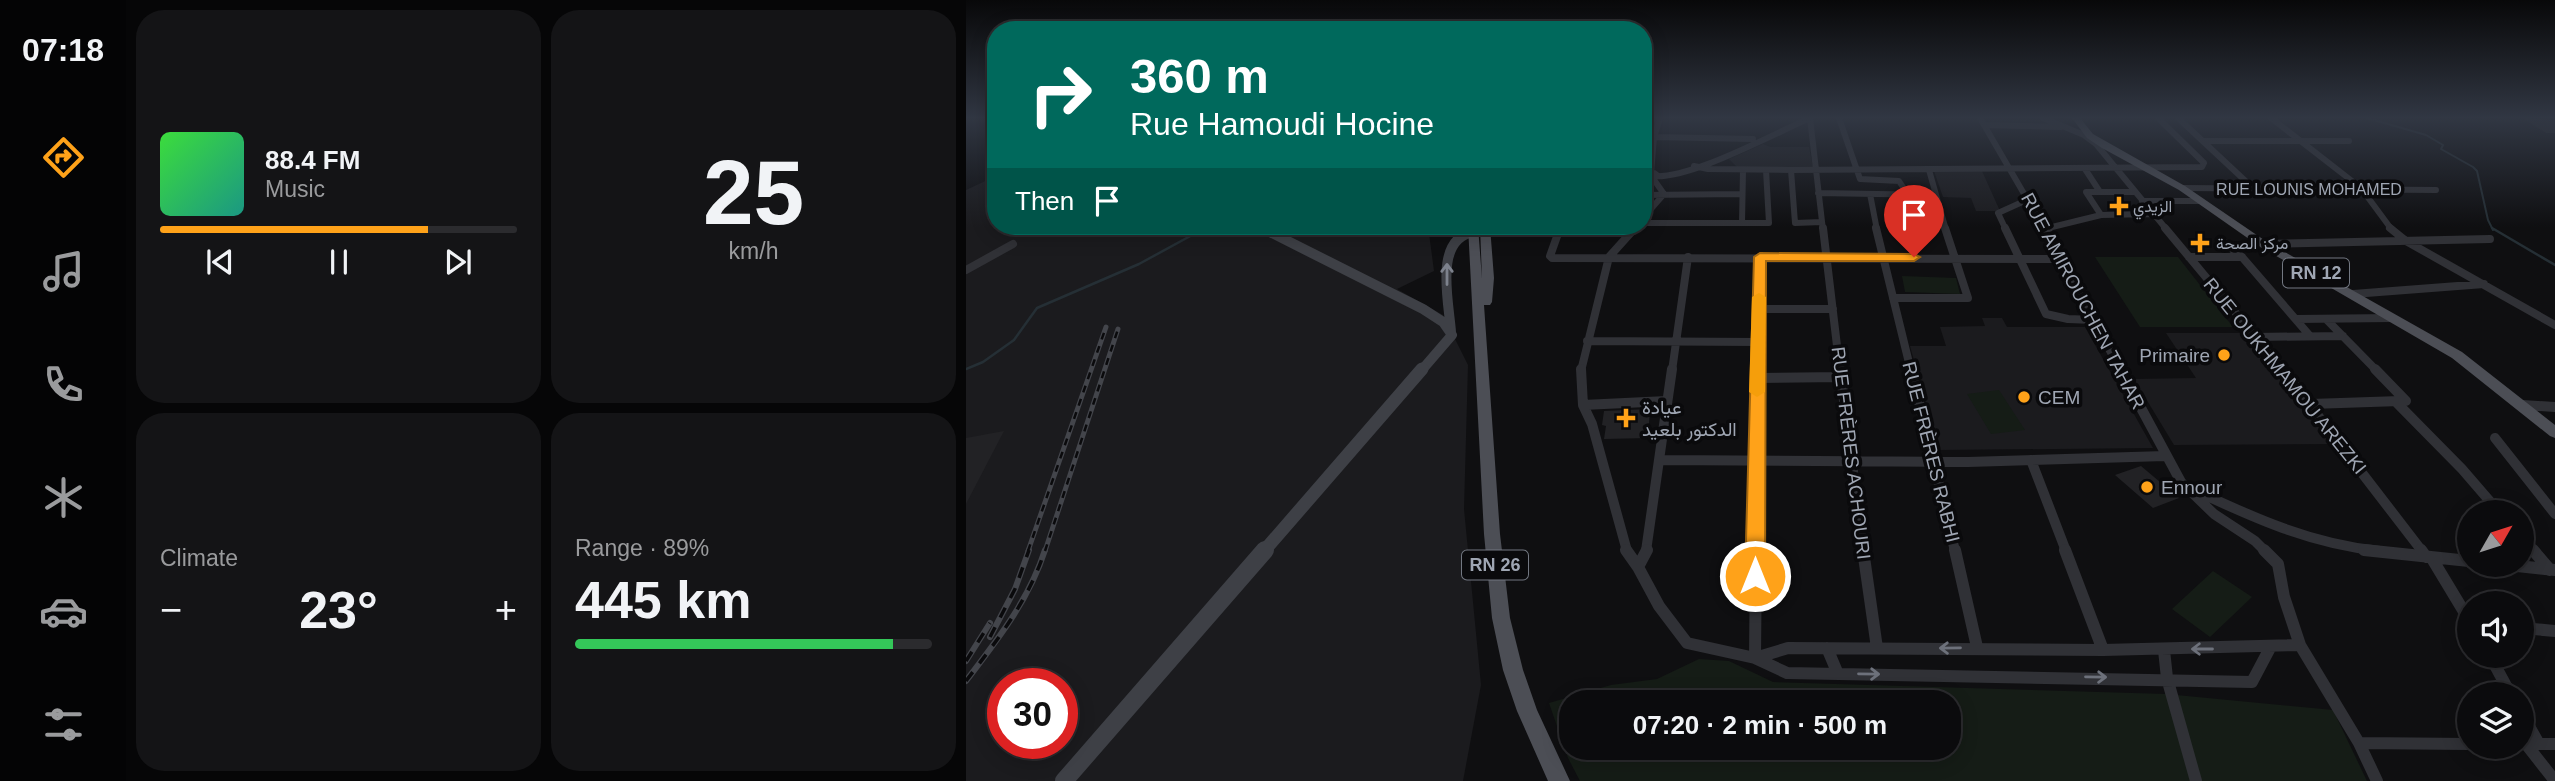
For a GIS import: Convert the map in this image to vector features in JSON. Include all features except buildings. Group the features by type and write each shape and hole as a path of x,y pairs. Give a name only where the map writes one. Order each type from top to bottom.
{"main road":[{"name":"RN 12","path":"2120,154 2182,188 2263,244 2457,355 2555,433"},
{"path":"1276,235 1391,291 1433,315 1451,332"},
{"path":"1064,781 1446,343 1451,332 1446,266 1460,235"},
{"name":"RN 26","path":"1483,235 1488,278 1482,338 1492,534 1501,618 1513,670 1527,711 1559,781"}],"street":[{"path":"1698,167 1723,154"},
{"path":"1698,167 1727,154"},
{"name":"RUE FRÈRES ACHOURI","path":"1814,154 1877,648"},
{"path":"1852,154 1864,181 1899,181 1908,195"},
{"name":"RUE AMIROUCHEN TAHAR","path":"2000,154 2029,199 2165,456 2185,485 2214,514 2255,541 2278,564 2284,597 2300,645 2359,743 2377,781"},
{"name":"RUE OUKHMAMOU AREZKI","path":"2105,154 2311,404 2429,557 2457,601"},
{"path":"1652,175 1698,167 1743,170 2193,169 2202,167 2204,163 2195,154"},
{"path":"2182,188 2253,188 2218,154"},
{"path":"2317,154 2361,188 2390,228 2406,242 2555,325"},
{"path":"2085,169 2100,192"},
{"path":"1742,223 1743,170"},
{"path":"1652,220 1769,223 1766,170"},
{"path":"1791,170 1795,223 1822,222"},
{"path":"1893,298 1968,298 1929,170"},
{"path":"1652,178 1664,194"},
{"name":"RUE LOUNIS MOHAMED","path":"2182,188 2436,190"},
{"path":"2101,215 2085,192 2135,192"},
{"path":"1818,193 1936,195"},
{"path":"1652,209 1664,194"},
{"path":"1652,195 1741,194"},
{"name":"RUE FRÈRES RABHI","path":"1870,194 1882,257 1935,462 1977,647"},
{"path":"2029,199 1998,213 2046,314 2068,319 2094,320"},
{"path":"2142,201 2200,201"},
{"path":"2044,229 2101,215 2153,214"},
{"path":"1558,235 1550,256 2061,259"},
{"path":"1629,235 1609,257 1580,373 1583,405 1592,424 1625,550 1638,567 1659,606 1687,643 1755,658 1787,673 2167,678 2252,682 2270,648"},
{"path":"2263,244 2490,239"},
{"path":"2225,243 2242,257 2310,336"},
{"path":"966,270 1013,244"},
{"path":"1638,567 1647,549 1688,257"},
{"path":"1755,658 1760,257"},
{"path":"2189,257 2242,257"},
{"path":"2353,294 2484,284"},
{"path":"1758,309 1833,309"},
{"path":"2296,319 2394,318"},
{"path":"2311,404 2406,401 2326,319"},
{"path":"2254,337 2343,336"},
{"path":"1587,341 1757,342"},
{"path":"1757,378 1841,377"},
{"path":"1583,405 1667,401"},
{"path":"2395,401 2489,500"},
{"path":"2520,405 2555,407"},
{"path":"2495,438 2555,514"},
{"path":"1659,460 1935,462 2165,456"},
{"path":"2031,460 2103,650"},
{"path":"2185,485 2274,527 2348,548 2457,560"},
{"path":"2534,550 2553,570"},
{"path":"2534,568 2553,570"},
{"path":"2534,629 2555,631"},
{"path":"1755,658 1788,648 2164,650 2300,645"},
{"path":"1827,648 1838,674"},
{"path":"2164,650 2167,678 2196,781"},
{"path":"2359,743 2457,744"},
{"path":"2534,744 2555,744"},
{"path":"2534,751 2555,781"}],"shaded area":[{"path":"1739,154 1810,154 1813,167 1738,168 1729,159"},
{"path":"1934,171 1982,171 2000,211 1976,211 1971,198 1943,197"},
{"path":"987,180 987,235 1429,235 1434,271 1397,289 1443,315 1468,365 1464,509 1481,685 1463,781 966,781 966,190"},
{"path":"2095,257 2178,257 2233,327 2140,327"},
{"path":"1902,276 1956,278 1960,294 1905,292"},
{"name":"CEM","path":"1982,318 2002,318 2007,327 2085,327 2153,448 1939,450 1910,346 1946,346 1940,327 1985,326"},
{"name":"CEM","path":"2166,333 2249,333 2339,444 2174,445 2134,379 2196,378"},
{"path":"1999,390 2025,430 1991,434 1967,394"},
{"path":"2213,571 2252,597 2210,637 2172,609"},
{"path":"1699,659 1729,661 1773,682 2166,694 2333,710 2367,781 1580,781 1569,760 1961,760 1961,690 1594,690 1657,679"},
{"path":"1559,700 1559,732 1549,703"}],"waterway":[{"path":"2451,154 2477,171 2492,228"},
{"path":"2492,228 2555,265"},
{"path":"966,369 983,362 1014,340 1037,308 1139,264 1192,235"}],"railway":[{"path":"1028,551 1106,327"},
{"path":"1045,551 1118,329"},
{"path":"990,637 1015,589 1029,550"},
{"path":"966,681 1021,602 1045,550"},
{"path":"966,661 990,623"}],"slow traffic":[{"path":"1757,392 1759,297"}],"place":[{"name":"الزيدي","path":"2119,206"},
{"name":"مركز الصحة","path":"2200,243"},
{"name":"Primaire","path":"2224,355"},
{"name":"CEM","path":"2024,397"},
{"name":"عيادة الدكتور بلعيد","path":"1626,418"},
{"name":"Ennour","path":"2147,487"}],"route":[{"path":"1755,576 1760,257 1914,257"}]}
